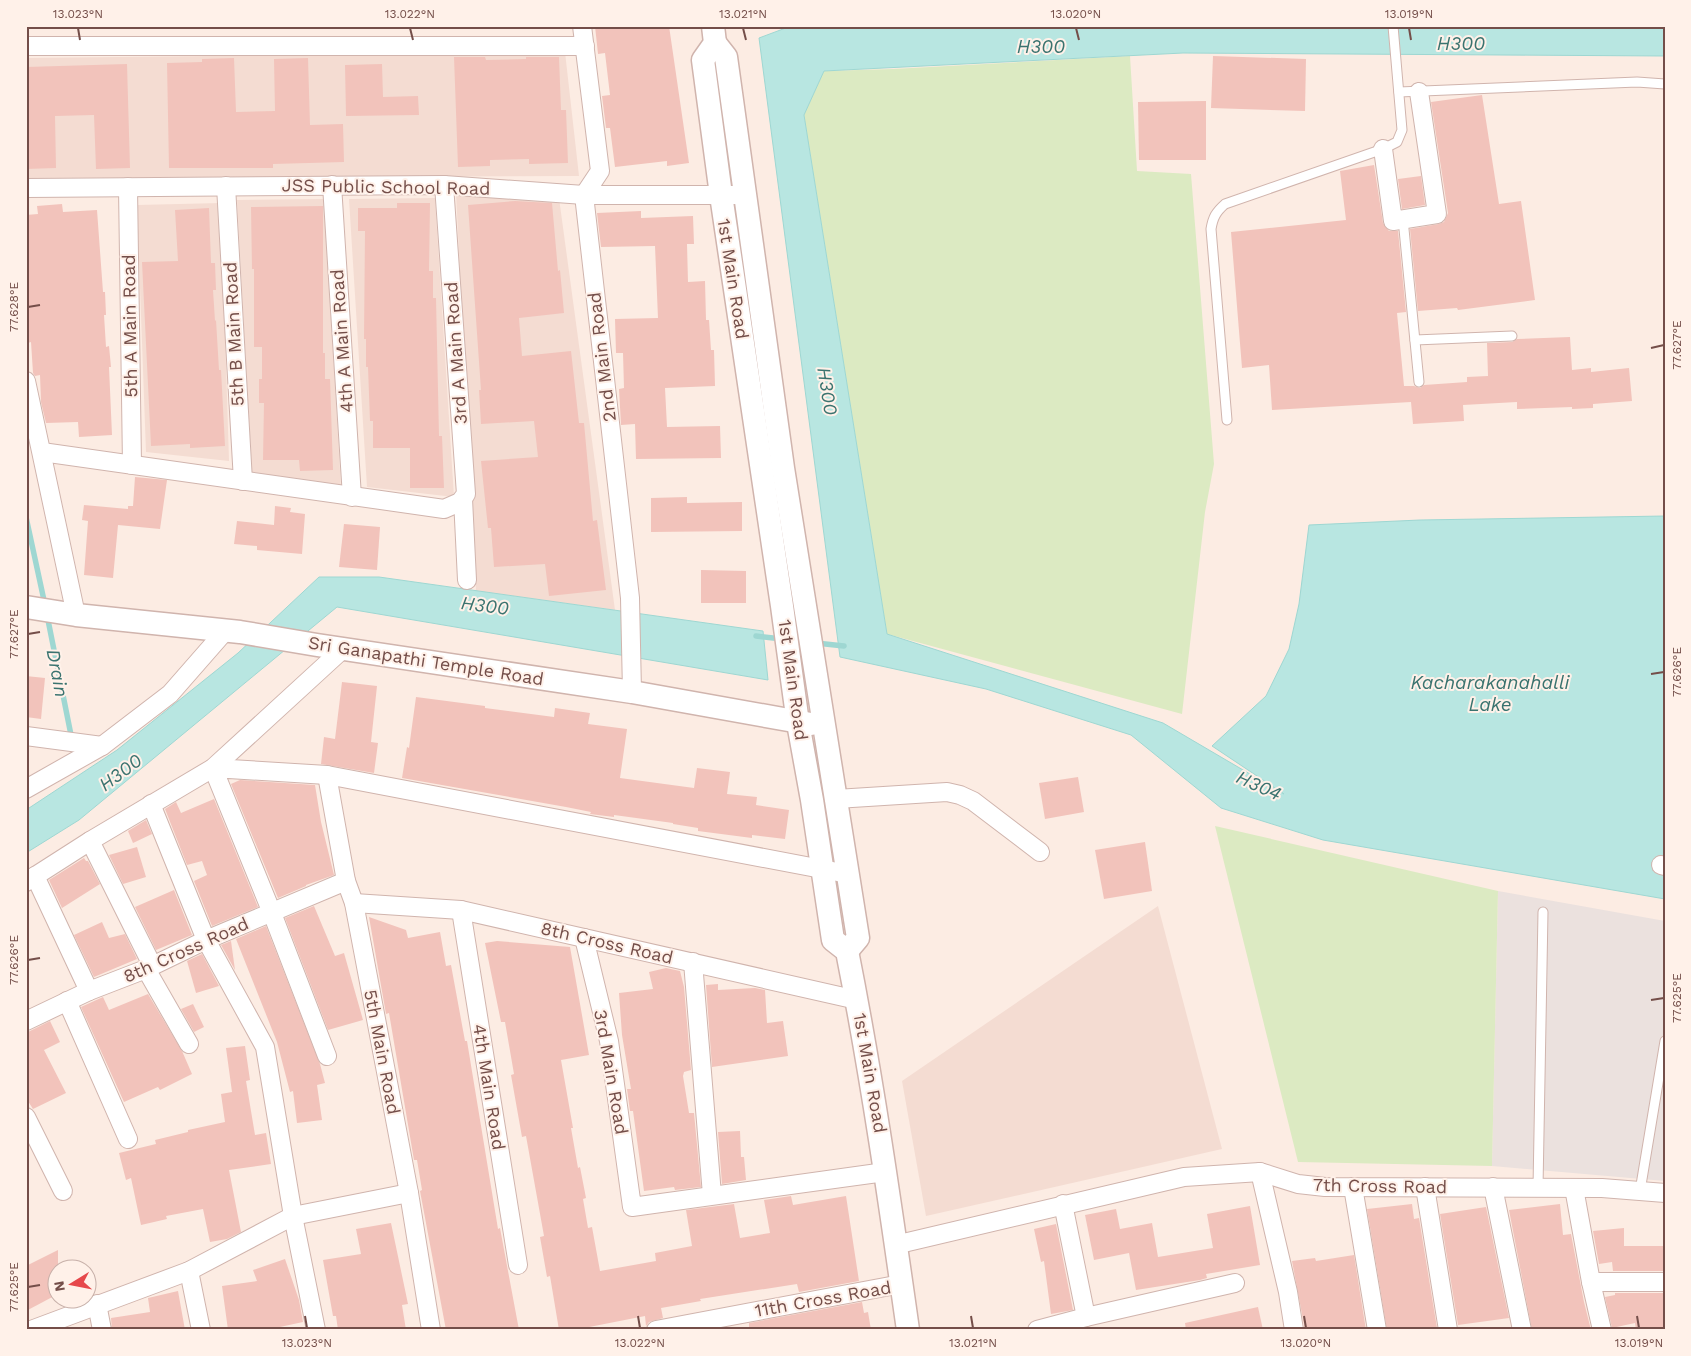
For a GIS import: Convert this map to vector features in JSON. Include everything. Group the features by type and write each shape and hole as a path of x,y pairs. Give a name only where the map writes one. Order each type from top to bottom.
{"street":[{"path":"582,26 600,171 584,195"},
{"path":"714,34 726,56 783,468 858,938 847,951"},
{"name":"1st Main Road","path":"714,34 703,60 798,723 833,940 847,951 857,1000 882,1146 908,1330"},
{"path":"26,46 585,46"},
{"path":"1383,149 1393,221 1437,214 1419,92"},
{"name":"4th A Main Road","path":"332,185 352,497"},
{"name":"JSS Public School Road","path":"26,188 444,185 584,195 746,195"},
{"name":"3rd A Main Road","path":"444,185 466,494 463,499 467,580"},
{"name":"5th B Main Road","path":"226,186 243,481"},
{"name":"5th A Main Road","path":"128,187 132,465"},
{"name":"2nd Main Road","path":"584,195 630,598 632,692"},
{"path":"26,381 76,615"},
{"path":"42,452 444,509 463,499"},
{"name":"Sri Ganapathi Temple Road","path":"26,607 76,615 233,631 632,692 798,723 824,725"},
{"path":"26,790 102,746 170,694 233,631"},
{"path":"89,991 31,879 90,841 213,768 344,648"},
{"path":"26,736 102,746"},
{"path":"213,768 327,775 823,871 848,874"},
{"path":"213,768 327,1056"},
{"name":"5th Main Road","path":"327,775 346,881 354,904 409,1193 431,1330"},
{"path":"836,799 947,792 960,795 973,800 1040,852"},
{"path":"151,804 206,940 265,1047 293,1216 316,1330"},
{"path":"90,841 149,967 189,1044"},
{"name":"8th Cross Road","path":"26,1020 89,991 149,967 206,940 346,881"},
{"name":"8th Cross Road","path":"354,904 461,910 857,1000"},
{"name":"4th Main Road","path":"461,910 518,1265"},
{"name":"3rd Main Road","path":"584,938 609,1041 632,1207 712,1195"},
{"path":"693,962 712,1195 885,1172"},
{"path":"67,1001 128,1139"},
{"path":"26,1117 63,1191"},
{"path":"1260,1172 1288,1292 1294,1330"},
{"name":"7th Cross Road","path":"896,1245 1063,1204 1184,1177 1260,1172 1298,1184 1325,1187 1574,1188 1665,1193"},
{"path":"1353,1187 1377,1330"},
{"path":"1425,1187 1448,1330"},
{"path":"1493,1187 1522,1330"},
{"path":"1574,1188 1591,1282 1602,1330"},
{"path":"98,1304 189,1271 293,1216 409,1193"},
{"path":"1063,1204 1086,1317"},
{"path":"189,1271 201,1330"},
{"path":"1591,1282 1665,1282"},
{"path":"1036,1330 1235,1283"},
{"name":"11th Cross Road","path":"656,1330 902,1284"},
{"path":"31,1330 87,1308"},
{"path":"98,1308 102,1330"}],"lane":[{"path":"1228,420 1212,229 1213,218 1225,204 1383,149 1397,142 1402,130 1393,26"},
{"path":"1399,92 1637,82 1665,84"},
{"path":"1403,219 1418,382"},
{"path":"1414,340 1512,336"},
{"path":"1538,1188 1543,912"},
{"path":"1640,1192 1665,1041"}],"shaded area":[{"path":"565,52 579,176 26,178 26,58"},
{"path":"456,193 559,198 615,610 476,591"},
{"path":"435,198 454,497 367,487 349,199"},
{"path":"324,199 341,488 252,472 237,200"},
{"path":"221,203 229,461 146,452 137,205"},
{"path":"1498,891 1665,921 1665,1181 1492,1166"},
{"path":"1158,906 1222,1149 926,1216 902,1081"}],"green space":[{"path":"1130,56 1137,171 1191,174 1214,464 1205,512 1182,714 887,634 804,115 824,71"},
{"path":"1215,826 1498,891 1492,1166 1298,1162"}],"water":[{"name":"Kacharakanahalli Lake","path":"791,26 1665,26 1665,56 1183,53 824,71 804,115 887,634 1163,723 1284,794 1212,746 1266,696 1289,649 1299,604 1309,525 1420,520 1665,516 1665,899 1323,840 1221,808 1131,735 986,689 840,657 759,38"},
{"path":"319,577 379,577 763,631 768,680 337,607 79,820 26,853 26,810 117,750 238,653"}],"building":[{"path":"595,26 669,26 689,163 667,166 667,161 615,167 610,128 606,128 602,96 610,95 605,53 598,54"},
{"path":"1213,56 1306,59 1305,111 1211,108"},
{"path":"454,57 485,57 486,60 559,57 561,110 566,110 568,163 529,164 529,159 490,160 490,166 458,167"},
{"path":"234,58 236,112 275,111 274,59 308,58 310,125 343,124 344,162 273,164 273,168 169,168 167,63 202,62 202,59"},
{"path":"127,64 130,168 96,169 94,115 55,116 56,168 26,169 26,67"},
{"path":"382,64 383,97 418,96 419,115 346,116 345,65"},
{"path":"1482,95 1499,204 1521,201 1535,300 1458,310 1457,308 1418,311 1410,229 1444,222 1448,213 1431,102"},
{"path":"1206,101 1206,160 1139,160 1138,102"},
{"path":"1374,165 1383,223 1389,231 1398,231 1406,312 1397,313 1404,386 1420,388 1424,385 1467,382 1467,377 1488,376 1487,343 1512,342 1517,339 1570,337 1572,370 1591,368 1591,372 1629,368 1632,401 1593,404 1593,408 1572,409 1572,407 1517,409 1517,402 1463,405 1464,421 1413,424 1411,402 1272,410 1269,365 1242,368 1231,232 1346,220 1340,171"},
{"path":"1421,176 1425,205 1402,209 1398,179"},
{"path":"515,201 552,203 564,313 519,318 522,356 571,351 579,423 584,423 593,521 597,520 606,590 549,596 545,564 494,567 491,528 488,528 481,461 538,457 534,421 481,424 479,390 481,390 468,205"},
{"path":"397,203 430,203 429,271 433,271 433,298 436,298 439,436 442,436 444,488 410,488 410,448 373,448 373,421 370,421 366,339 364,339 365,231 358,231 358,208 397,208"},
{"path":"62,204 63,212 97,210 103,292 105,292 106,347 109,346 111,367 109,367 112,435 79,437 78,422 46,423 41,402 40,375 35,376 33,373 31,342 28,343 26,318 26,215 38,214 37,206"},
{"path":"323,206 323,353 325,353 325,379 330,379 333,470 300,471 299,460 263,460 264,403 259,403 259,379 262,379 262,347 254,347 254,269 252,269 251,207"},
{"path":"209,208 211,263 215,263 216,290 213,290 219,370 221,370 225,446 190,448 190,444 151,446 142,262 178,261 175,210"},
{"path":"641,211 641,218 693,216 694,244 687,244 688,282 705,281 706,320 709,320 711,350 714,350 715,386 665,388 667,427 720,426 721,458 636,459 635,424 621,425 619,389 624,388 623,353 616,353 615,319 658,318 655,246 601,247 597,213"},
{"path":"135,477 167,480 160,529 118,525 113,578 84,575 88,521 82,520 84,505 128,509 128,506 133,506"},
{"path":"687,497 687,503 742,502 742,531 651,532 651,498"},
{"path":"275,506 291,508 290,512 305,514 302,554 257,550 257,546 234,544 237,521 274,525"},
{"path":"344,524 380,527 377,570 339,567"},
{"path":"701,570 746,571 746,603 701,603"},
{"path":"26,676 45,678 41,719 26,717"},
{"path":"342,682 377,686 371,742 378,743 374,773 321,764 324,737 335,739"},
{"path":"416,697 554,717 555,708 590,713 588,724 627,729 620,778 694,788 697,768 730,772 727,794 757,797 756,805 789,810 785,839 752,835 752,838 698,831 698,828 673,823 614,815 614,817 590,814 591,812 566,807 402,778 407,747 409,748"},
{"path":"1078,777 1084,812 1045,819 1039,783"},
{"path":"240,780 315,785 321,822 334,875 278,898 231,784"},
{"path":"214,799 258,907 212,926 194,881 207,875 202,861 187,865 165,809 176,802 181,813"},
{"path":"146,820 152,834 133,843 128,831"},
{"path":"1145,842 1152,891 1104,899 1095,850"},
{"path":"137,847 146,877 123,884 109,855"},
{"path":"84,858 88,861 100,884 62,908 49,880"},
{"path":"174,890 192,935 156,950 135,907"},
{"path":"314,906 335,956 344,953 363,1020 328,1030 285,918"},
{"path":"369,917 406,930 408,938 440,932 446,966 451,965 465,1041 467,1041 498,1229 500,1228 519,1330 446,1330 420,1191 422,1190 417,1160 414,1160 389,1013 386,1014"},
{"path":"102,922 109,938 125,934 137,959 94,977 74,935"},
{"path":"266,926 320,1064 325,1083 317,1085 322,1120 297,1123 293,1091 290,1092 277,1042 236,939"},
{"path":"231,941 235,970 221,945"},
{"path":"497,941 570,947 589,1055 561,1060 578,1168 580,1167 586,1198 583,1199 588,1228 592,1227 600,1271 656,1261 655,1253 692,1246 686,1210 734,1204 740,1238 770,1233 764,1200 791,1196 793,1205 846,1196 859,1281 799,1292 797,1284 700,1299 701,1301 661,1308 663,1318 649,1322 646,1326 645,1316 574,1330 559,1330 550,1276 547,1277 540,1237 544,1236 526,1136 522,1137 511,1075 514,1074 505,1022 501,1022 485,943"},
{"path":"202,954 219,986 196,993 187,961"},
{"path":"666,968 680,971 684,987 691,1070 684,1072 683,1076 689,1113 694,1113 701,1187 675,1190 674,1187 644,1191 633,1111 630,1111 627,1089 631,1089 622,1035 619,993 653,989 649,972"},
{"path":"718,984 718,990 755,988 765,990 767,1023 783,1021 788,1056 712,1067 706,985"},
{"path":"148,994 182,1051 192,1074 160,1090 158,1087 124,1102 81,1007 103,997 109,1010"},
{"path":"193,1004 204,1027 194,1032 181,1009"},
{"path":"50,1021 60,1042 44,1050 66,1093 33,1109 26,1098 26,1033"},
{"path":"245,1046 250,1080 246,1081 255,1135 266,1133 271,1164 229,1170 241,1232 227,1239 210,1242 203,1209 166,1216 167,1219 141,1225 131,1178 126,1180 119,1153 156,1144 155,1140 188,1132 188,1130 225,1122 221,1094 232,1092 226,1048"},
{"path":"740,1131 741,1157 744,1157 746,1180 722,1184 718,1132"},
{"path":"1412,1204 1414,1219 1419,1218 1437,1328 1387,1330 1367,1209"},
{"path":"1560,1204 1563,1235 1571,1234 1591,1330 1532,1330 1509,1210"},
{"path":"1250,1206 1260,1265 1206,1274 1207,1278 1200,1280 1136,1290 1129,1253 1094,1260 1085,1215 1116,1209 1120,1229 1152,1223 1158,1257 1213,1248 1207,1214"},
{"path":"1486,1207 1509,1318 1458,1325 1440,1214"},
{"path":"391,1223 408,1304 402,1305 406,1330 338,1330 336,1316 333,1316 323,1260 361,1254 356,1229"},
{"path":"1056,1224 1073,1310 1051,1314 1044,1261 1041,1262 1034,1229"},
{"path":"1624,1228 1624,1246 1665,1246 1665,1271 1613,1271 1612,1262 1599,1264 1593,1231"},
{"path":"58,1250 58,1258 48,1258 48,1299 26,1311 26,1266"},
{"path":"1354,1255 1366,1330 1305,1330 1292,1261 1315,1258 1316,1261"},
{"path":"285,1259 299,1300 303,1322 266,1330 228,1330 222,1286 257,1281 253,1270"},
{"path":"178,1291 185,1330 112,1330 111,1318 150,1312 148,1298"},
{"path":"1615,1293 1665,1293 1665,1330 1636,1330 1635,1323 1612,1328 1605,1297 1615,1295"},
{"path":"862,1302 864,1313 868,1312 871,1330 749,1330 749,1323"},
{"path":"1258,1307 1263,1330 1186,1330 1185,1323"}],"waterway":[{"name":"Drain","path":"26,517 45,605"},
{"name":"Drain","path":"47,615 72,740"},
{"name":"H300","path":"756,636 782,639"},
{"name":"H300","path":"816,643 844,646"}],"water label":[{"name":"H304","path":"1259,785"}]}
